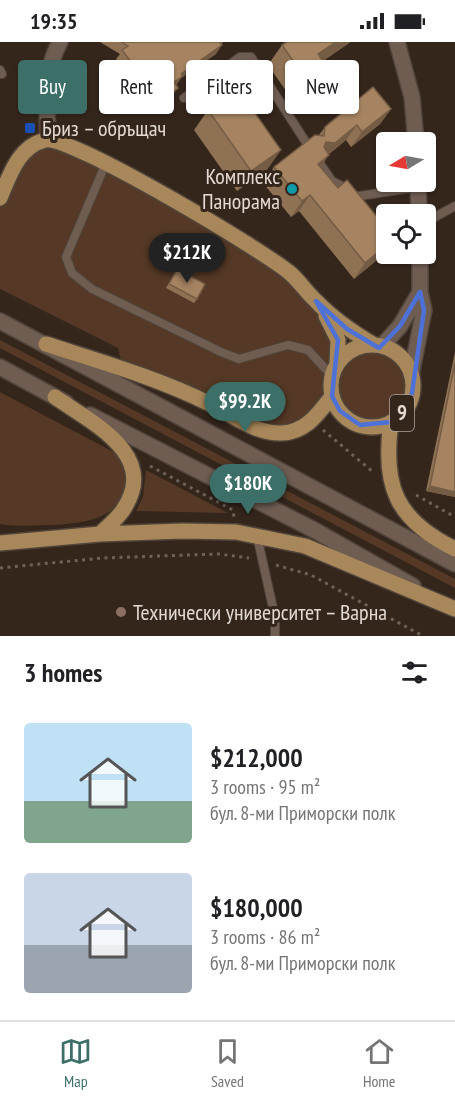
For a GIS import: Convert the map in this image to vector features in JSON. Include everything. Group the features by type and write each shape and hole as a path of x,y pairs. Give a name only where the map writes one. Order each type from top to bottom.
{"main road":[{"path":"0,198 24,151 48,139 46,94 50,59 60,42"},
{"path":"397,42 412,97 415,132"},
{"name":"9","path":"48,139 78,148 242,241 291,274 347,329 398,354 411,375 410,402 391,422 376,427 360,425 345,417 332,396"},
{"path":"411,375 424,310 420,292 420,264"},
{"path":"335,370 353,349 378,345 400,326 420,292"},
{"path":"46,344 123,369 210,404 257,429 281,433 299,429 312,421 332,396 338,340 316,301"},
{"path":"0,321 455,564"},
{"path":"3,368 316,531 454,609"},
{"path":"55,397 116,440 132,463 133,477 124,510 100,534"},
{"name":"9","path":"391,422 388,463 390,481 406,516 431,537 455,549"},
{"path":"0,543 100,534 236,532 305,546 454,609"},
{"path":"0,535 30,540"}],"lane":[{"path":"184,98 240,57 251,57 309,147"},
{"path":"319,162 332,181 344,187 353,197 378,192"},
{"path":"106,163 66,257 72,273 92,289 221,352 239,358 288,345 308,350 335,370"},
{"path":"436,216 455,206"},
{"path":"258,536 275,617 274,636"}],"path":[{"path":"128,455 233,510 236,532"},
{"path":"0,568 102,558 235,554 311,575 423,636"}],"highlighted area":[{"path":"420,292 424,310 412,393 405,410 391,422 360,425 340,411 332,396 338,340 316,301 347,329 379,348 400,326"}],"shaded area":[{"path":"48,139 242,241 316,301 342,358 351,351 367,345 378,345 404,361 412,379 410,397 401,413 386,424 368,426 349,419 332,397 281,433 123,369 118,348 0,289 0,198 18,159"},
{"path":"0,340 455,579 455,588 0,348"},
{"path":"0,392 121,456 125,475 124,491 119,502 110,511 98,517 69,524 19,526 0,524"},
{"path":"146,470 228,513 136,511 143,497"}],"building":[{"path":"121,42 219,42 222,45 201,60 186,60 186,70 181,74 183,76 174,82 174,60 130,60 122,50 128,46"},
{"path":"287,42 336,42 318,54 322,60 292,60 282,45"},
{"path":"373,87 391,109 362,132 357,125 335,143 326,142 324,147 329,155 318,164 338,188 347,180 376,216 376,254 365,263 310,195 302,201 274,167 315,135 324,136 325,127 341,114 359,114 359,99"},
{"path":"211,114 256,114 281,150 251,171"},
{"path":"177,269 205,284 197,299 169,284"},
{"path":"455,363 455,492 430,486"}],"place":[{"name":"Бриз – обръщач","path":"30,128"},
{"name":"Комплекс Панорама","path":"292,189"},
{"name":"Технически университет – Варна","path":"121,612"}]}
